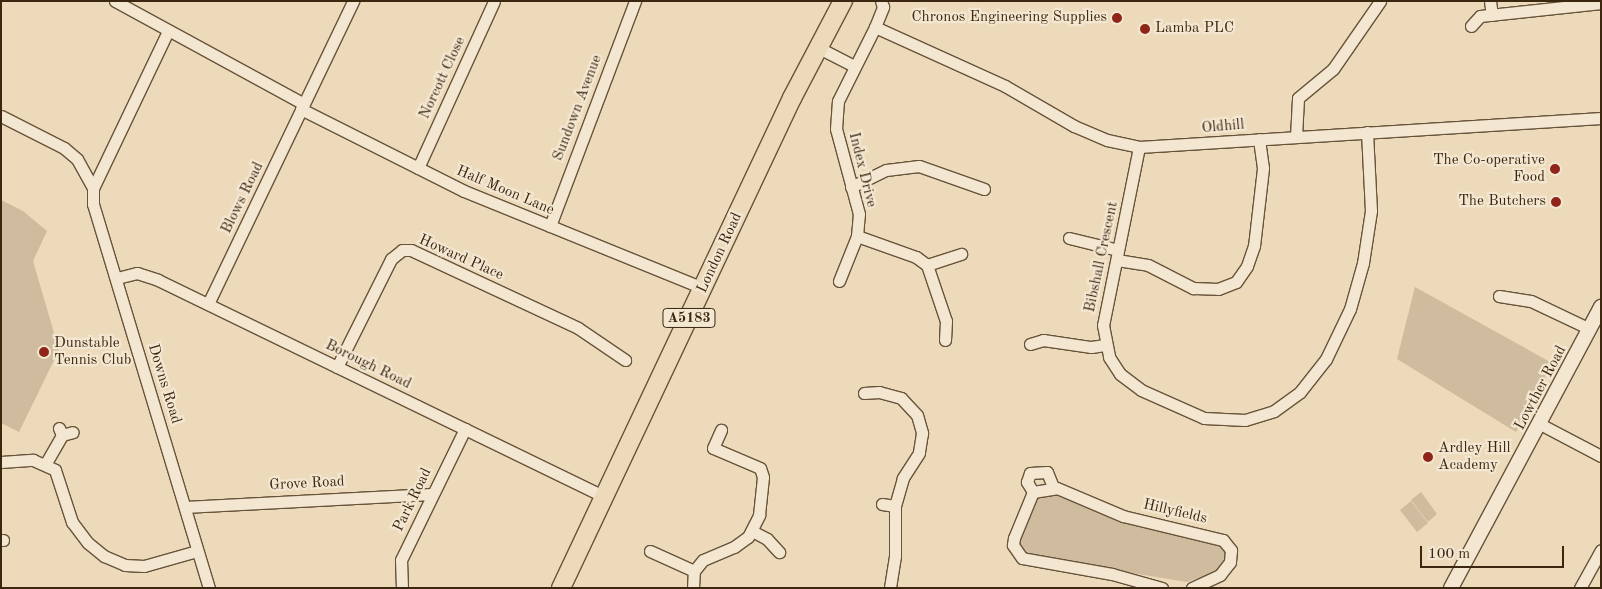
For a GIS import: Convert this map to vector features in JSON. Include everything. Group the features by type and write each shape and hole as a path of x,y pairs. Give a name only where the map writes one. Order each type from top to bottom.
{"main road":[{"name":"London Road","path":"561,588 817,47 843,1"}],"street":[{"name":"Half Moon Lane","path":"115,1 418,168 550,226 703,288"},
{"path":"303,106 353,1"},
{"name":"Norcott Close","path":"418,168 494,1"},
{"name":"Sundown Avenue","path":"550,226 635,1"},
{"name":"Index Drive","path":"839,281 857,236 859,214 836,129 838,101 854,66 875,28 883,7 882,1"},
{"path":"1296,137 1298,98 1333,69 1380,1"},
{"path":"1490,1 1492,15"},
{"path":"1471,26 1480,16 1601,3"},
{"name":"Oldhill","path":"875,28 1005,86 1074,126 1107,140 1139,147 1601,118"},
{"path":"94,188 168,31"},
{"path":"817,47 854,66"},
{"name":"Blows Road","path":"208,304 303,106"},
{"path":"1,116 64,148 77,159 94,188"},
{"name":"Bibshall Crescent","path":"1139,147 1103,325 1105,345 1109,357 1120,374 1134,385 1204,418 1245,420 1274,411 1300,392 1326,359 1350,309 1363,263 1371,211 1367,132"},
{"path":"1069,238 1148,265 1193,288 1218,289 1236,282 1247,266 1254,246 1263,168 1259,139"},
{"path":"851,187 886,170 919,166 984,189"},
{"name":"Downs Road","path":"94,188 93,204 209,588"},
{"path":"857,236 916,257 927,265 946,321 945,340"},
{"name":"Howard Place","path":"337,367 391,259 402,250 411,250 578,328 625,360"},
{"path":"927,265 961,254"},
{"name":"Borough Road","path":"116,278 137,272 208,304 604,497"},
{"path":"1499,296 1531,301 1590,329"},
{"name":"Lowther Road","path":"1451,588 1601,307"},
{"path":"1030,344 1043,340 1091,347 1105,345"},
{"path":"864,393 879,392 901,398 917,415 922,433 919,452 903,478 895,506 893,587"},
{"path":"1540,424 1601,456"},
{"name":"Park Road","path":"402,588 401,560 464,429"},
{"path":"692,588 694,570 703,560 734,547 752,531 759,514 763,478 760,468 750,462 713,448 721,430"},
{"path":"46,463 65,432"},
{"path":"1,462 33,460 46,463 55,470 72,522 88,543 104,556 125,565 144,566 197,551"},
{"name":"Hillyfields","path":"1162,588 1112,574 1022,558 1013,545 1014,538 1033,492 1027,482 1030,473 1047,472 1053,487 1124,516 1223,540 1230,550 1230,562 1220,575 1192,588"},
{"path":"1033,492 1053,487"},
{"name":"Grove Road","path":"185,507 432,494"},
{"path":"882,504 895,506"},
{"path":"752,531 767,539 779,552"},
{"path":"1580,588 1601,550"},
{"path":"650,551 694,570"}],"shaded area":[{"path":"1,200 23,211 47,231 33,261 59,350 19,432 1,423"},
{"path":"1415,287 1552,363 1516,432 1397,359"},
{"path":"1056,492 1219,544 1225,552 1224,563 1213,573 1187,582 1027,556 1019,547 1018,539 1039,495"},
{"path":"1421,492 1437,514 1428,522 1411,500"},
{"path":"1411,501 1428,523 1417,532 1400,510"}],"place":[{"name":"Chronos Engineering Supplies","path":"1117,18"},
{"name":"Lamba PLC","path":"1145,29"},
{"name":"The Co-operative Food","path":"1555,169"},
{"name":"The Butchers","path":"1556,202"},
{"name":"Dunstable Tennis Club","path":"44,352"},
{"name":"Ardley Hill Academy","path":"1428,457"}]}
